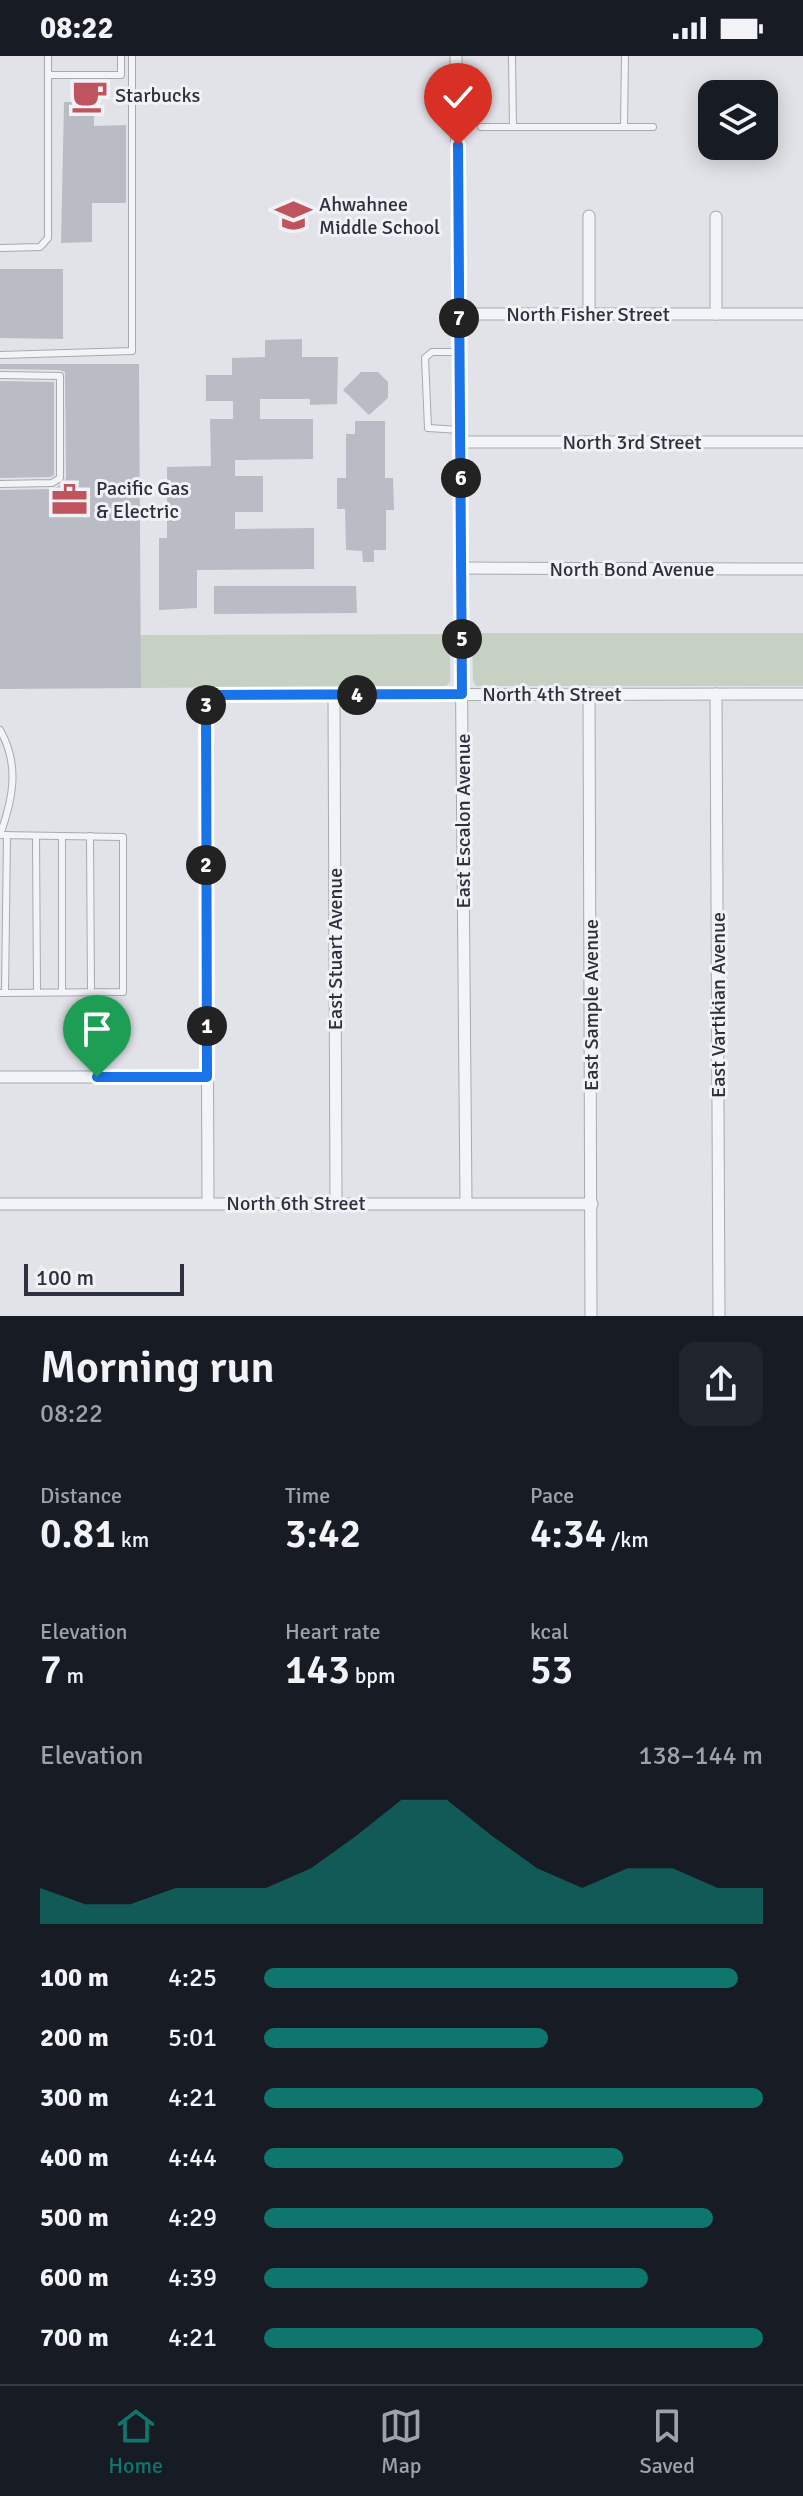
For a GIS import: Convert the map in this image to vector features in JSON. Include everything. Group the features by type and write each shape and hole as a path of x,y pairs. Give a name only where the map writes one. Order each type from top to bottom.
{"street":[{"name":"East Escalon Avenue","path":"456,56 466,1203"},
{"path":"589,216 589,314"},
{"path":"716,217 716,314"},
{"name":"North Fisher Street","path":"459,314 803,314"},
{"name":"North 3rd Street","path":"460,436 803,442"},
{"name":"North Bond Avenue","path":"461,568 803,569"},
{"name":"East Sample Avenue","path":"589,694 591,1316"},
{"name":"East Vartikian Avenue","path":"716,694 719,1316"},
{"name":"North 4th Street","path":"207,1077 206,695 803,694"},
{"name":"East Stuart Avenue","path":"334,695 336,1203"},
{"path":"0,1077 207,1077 208,1203"},
{"name":"North 6th Street","path":"0,1204 592,1204"}],"lane":[{"path":"0,248 35,248 43,245 48,238 48,56"},
{"path":"48,75 121,75 121,56"},
{"path":"0,355 132,351 132,56"},
{"path":"512,56 513,127"},
{"path":"624,127 625,56"},
{"path":"481,127 653,127"},
{"path":"460,352 432,352 425,358 428,428 460,436"},
{"path":"0,375 60,376 60,478 52,483 0,484"},
{"path":"0,730 7,742 14,785 2,835 3,993 123,992 123,837 2,835"},
{"path":"36,836 37,992"},
{"path":"62,836 62,992"},
{"path":"90,836 91,992"}],"green space":[{"path":"472,633 803,633 803,686 476,686 473,681"},
{"path":"450,634 450,682 446,686 141,688 140,635"}],"building":[{"path":"64,102 94,102 94,126 126,125 126,203 92,203 92,242 61,243"},
{"path":"0,269 63,269 63,339 0,338"},
{"path":"302,339 302,357 338,357 337,404 310,405 310,399 260,399 260,419 313,419 313,459 235,460 235,476 263,476 263,512 235,512 235,529 314,528 314,569 197,570 197,608 159,610 159,538 167,538 167,467 211,466 210,419 233,419 233,401 206,401 206,375 232,375 232,358 265,357 265,340"},
{"name":"Pacific Gas & Electric","path":"0,364 139,364 141,688 0,689 0,490 53,489 64,483 66,478 65,372 0,369"},
{"path":"361,372 378,372 388,382 388,398 369,415 343,390"},
{"path":"0,381 54,382 54,475 0,478"},
{"path":"355,421 385,421 385,478 393,478 394,510 386,510 386,550 374,550 374,562 363,562 362,551 346,550 345,509 337,509 337,478 346,478 346,434 355,434"},
{"path":"214,586 356,586 357,613 214,614"}],"place":[{"name":"Starbucks","path":"89,95"},
{"name":"Ahwahnee Middle School","path":"293,216"},
{"name":"Pacific Gas & Electric","path":"70,499"}],"route":[{"path":"97,1077 207,1077 206,695 462,694 458,145"}]}
